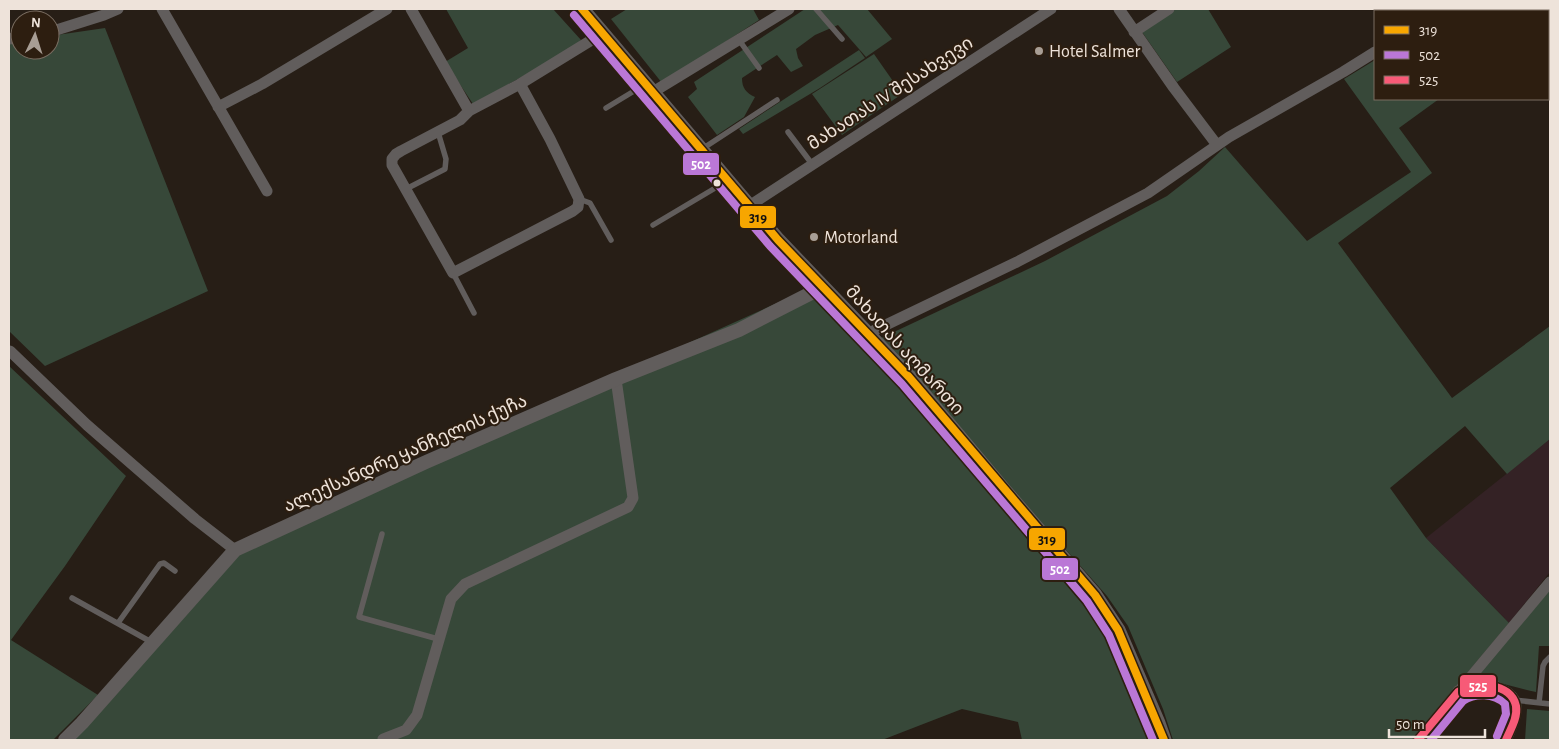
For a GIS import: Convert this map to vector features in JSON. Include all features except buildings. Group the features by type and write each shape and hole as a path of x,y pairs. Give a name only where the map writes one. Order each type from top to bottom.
{"main road":[{"name":"მახათას აღმართი","path":"582,9 727,181 822,287 909,378 1002,489 1095,595 1118,630 1164,740"}],"street":[{"path":"60,29 118,9"},
{"path":"162,9 267,191"},
{"path":"218,108 262,84 387,9"},
{"path":"411,9 469,110"},
{"path":"649,88 739,40 789,9"},
{"name":"მახათას IV შესახვევი","path":"749,206 1051,9"},
{"path":"1119,9 1217,145"},
{"path":"1134,32 1169,9"},
{"path":"520,84 550,139 579,199 578,207 573,212 452,272 392,166 392,159 396,154 460,120 469,110 520,84 603,33"},
{"path":"867,334 1017,262 1148,193 1217,145 1374,53"},
{"name":"ალექსანდრე ყანჩელის ქუჩა","path":"65,740 236,550 426,462 616,379 739,330 822,287"},
{"path":"9,350 86,425 195,519 236,550"},
{"path":"383,740 406,730 417,715 451,599 464,584 628,507 633,498 616,379"},
{"path":"1418,740 1550,582"},
{"path":"1458,691 1478,685 1495,686 1506,691 1514,700 1516,708 1514,721 1506,740"}],"lane":[{"path":"816,9 842,39"},
{"path":"739,40 759,68"},
{"path":"606,108 649,88"},
{"path":"700,150 778,100"},
{"path":"406,189 445,169 446,159 438,132"},
{"path":"788,132 812,164"},
{"path":"653,225 727,181"},
{"path":"579,199 590,202 611,240"},
{"path":"452,272 474,313"},
{"path":"382,534 360,617 438,639"},
{"path":"118,624 160,564 164,563 175,571"},
{"path":"72,598 153,643"},
{"path":"1539,703 1543,666 1550,658"},
{"path":"1514,700 1550,704"}],"shaded area":[{"path":"1550,439 1550,572 1509,623 1426,538"}],"green space":[{"path":"446,9 553,9 581,40 572,49 473,104 445,62 468,48"},
{"path":"627,9 753,9 759,20 662,83 611,19"},
{"path":"805,9 867,9 892,39 866,57 838,25 815,35 796,49 798,58 803,66 791,72 777,55 742,78 745,90 755,97 744,117 717,135 688,97 697,89 694,82"},
{"path":"1176,9 1208,9 1231,47 1177,82 1142,32"},
{"path":"1550,9 1550,18 1549,10 1455,10"},
{"path":"105,28 208,291 45,366 9,331 9,41 10,60 60,60 60,35"},
{"path":"859,50 865,58 820,88 743,134 739,129"},
{"path":"874,54 902,94 842,135 812,94"},
{"path":"1374,61 1374,100 1438,100 1399,128 1432,173 1338,243 1452,398 1550,326 1550,439 1507,474 1465,426 1390,488 1426,538 1509,623 1411,740 1173,740 1163,709 1128,626 1107,596 879,339 1045,261 1167,196 1199,171 1225,147 1307,241 1411,172 1344,79"},
{"path":"817,285 1114,642 1151,740 1022,740 1018,722 962,709 882,740 72,740 245,543"},
{"path":"9,366 126,476 65,566 11,640 98,695 53,740 9,740"},
{"path":"1550,590 1550,646 1539,646 1536,692 1475,678"},
{"path":"1527,709 1550,711 1550,740 1525,740"}],"transit line":[{"name":"319","path":"582,9 778,240 909,377 1095,595 1118,630 1164,740"},
{"name":"502","path":"574,15 770,246 902,384 1087,601 1109,635 1153,740"},
{"name":"525","path":"1418,740 1458,692 1483,686 1500,688 1513,698 1516,706 1516,715 1506,740"},
{"name":"502","path":"1431,740 1463,701 1468,698 1484,695 1501,700 1505,704 1506,714 1497,736"}],"place":[{"name":"Hotel Salmer","path":"1039,51"},
{"name":"Motorland","path":"814,237"}]}
